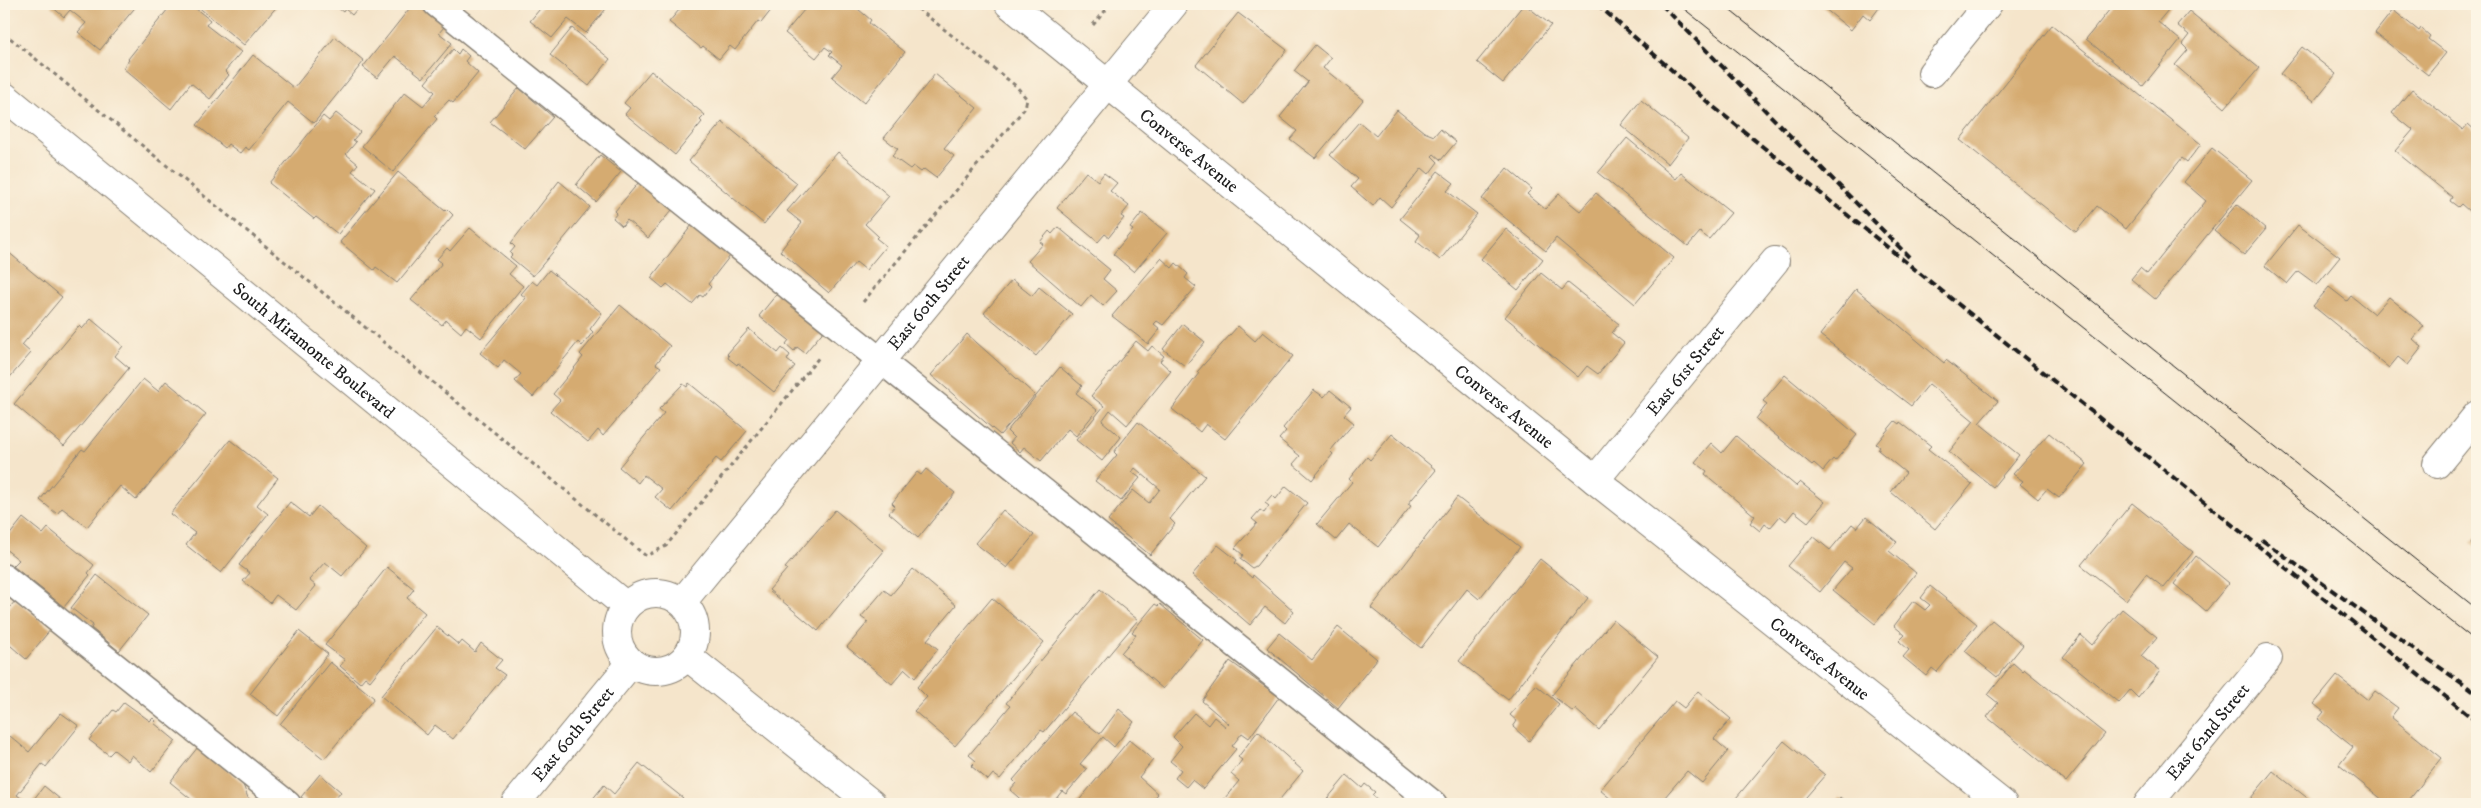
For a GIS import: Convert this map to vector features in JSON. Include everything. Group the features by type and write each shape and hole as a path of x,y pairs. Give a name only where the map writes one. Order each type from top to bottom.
{"street":[{"name":"Converse Avenue","path":"1009,4 1596,480 2003,804"},
{"name":"East 60th Street","path":"682,602 1174,4"},
{"path":"1932,72 1988,4"},
{"name":"South Miramonte Boulevard","path":"4,96 626,606"},
{"name":"East 61st Street","path":"1596,480 1775,261"},
{"path":"2437,464 2477,415"},
{"path":"647,593 671,595 682,602 690,611 694,622 693,645 687,656 667,670 654,671 631,663 618,642 617,629 620,617 626,606 635,598 647,593"},
{"path":"687,656 872,804"},
{"name":"East 62nd Street","path":"2148,804 2268,658"},
{"name":"East 60th Street","path":"515,804 631,663"}],"lane":[{"path":"436,4 1434,804"},
{"path":"4,577 288,804"}],"path":[{"path":"4,33 646,556 666,546 842,328 1025,108 1027,99 1016,86 912,4"},
{"path":"1093,25 1111,4"}],"building":[{"path":"53,4 138,4 100,50 78,32 86,23 70,10 64,17 51,6"},
{"path":"172,4 190,4 210,20 206,25 241,52 225,71 229,75 210,99 191,83 171,109 123,68 128,59"},
{"path":"279,4 244,45 196,5"},
{"path":"333,4 361,4 352,15 345,9 343,12"},
{"path":"413,4 428,4 449,21 439,33 452,43 423,78 395,56 377,78 363,67"},
{"path":"544,4 610,4 586,33 568,19 552,38 530,21"},
{"path":"684,4 776,4 761,23 758,21 735,50 730,46 719,59 703,46 701,48 669,22"},
{"path":"809,4 852,4 871,20 869,23 905,52 864,103 832,77 842,65 829,55 832,52 825,47 816,58 785,33"},
{"path":"1524,4 1551,25 1503,83 1477,62"},
{"path":"1819,4 1882,4 1870,20 1863,14 1851,30"},
{"path":"2114,4 2173,4 2158,22 2180,40 2143,86 2086,39"},
{"path":"2393,10 2419,31 2421,28 2430,36 2428,39 2446,53 2428,75 2375,33"},
{"path":"2189,11 2259,68 2225,108 2175,65 2188,50 2182,44 2189,35 2177,25"},
{"path":"1238,13 1287,50 1243,104 1196,65"},
{"path":"2052,25 2201,144 2187,162 2182,158 2126,229 2097,206 2076,232 1960,140"},
{"path":"572,28 610,59 589,86 550,55"},
{"path":"335,37 364,61 314,123 288,102 249,150 245,147 240,153 228,144 225,148 197,125 253,55 294,88"},
{"path":"1315,45 1331,58 1323,68 1363,100 1315,158 1290,139 1297,131 1280,117 1308,82 1294,71"},
{"path":"2302,47 2336,74 2314,101 2280,74"},
{"path":"453,49 458,54 461,49 469,56 465,61 478,73 453,103 449,100 434,116 437,119 393,172 362,146 405,92 423,106 435,92 425,83"},
{"path":"651,71 705,115 700,120 702,122 675,155 625,114 630,108 624,103"},
{"path":"935,74 977,108 944,148 954,156 936,178 924,169 921,172 913,166 910,169 892,156 898,149 884,138"},
{"path":"519,88 553,117 525,149 490,122"},
{"path":"2412,89 2463,130 2468,124 2477,132 2475,139 2477,141 2477,218 2461,204 2458,207 2450,201 2452,197 2395,151 2413,130 2392,113"},
{"path":"1641,100 1688,138 1668,164 1621,125"},
{"path":"1397,110 1424,132 1434,136 1440,129 1456,142 1441,160 1434,154 1432,156 1438,162 1429,174 1422,168 1391,207 1380,197 1373,206 1351,187 1358,179 1330,155 1359,122 1376,136"},
{"path":"336,113 360,132 353,140 356,142 346,154 358,164 352,171 375,189 338,234 316,217 314,219 269,183 323,116 329,121"},
{"path":"722,122 797,183 764,224 689,161"},
{"path":"1627,138 1676,179 1681,173 1731,213 1709,239 1700,232 1688,246 1598,173"},
{"path":"2212,148 2252,180 2155,299 2131,279 2140,268 2147,274 2206,201 2184,182"},
{"path":"838,152 889,196 865,224 878,236 876,238 886,246 866,270 856,262 829,293 780,251 802,223 787,211"},
{"path":"600,155 621,172 596,202 576,185"},
{"path":"1507,168 1532,189 1527,194 1545,209 1559,194 1580,211 1596,193 1674,258 1635,304 1556,238 1546,251 1482,199"},
{"path":"1438,171 1454,183 1447,191 1477,214 1440,260 1416,241 1420,235 1400,219"},
{"path":"398,172 445,211 447,209 453,215 397,283 376,267 374,270 340,242"},
{"path":"1086,172 1098,181 1104,173 1117,183 1110,191 1129,206 1121,216 1124,218 1109,237 1105,234 1098,242 1057,208"},
{"path":"559,181 590,207 533,276 510,257 512,255 510,253 515,247 511,243"},
{"path":"639,182 672,210 648,238 627,220 622,226 613,218 617,213 615,211"},
{"path":"2237,204 2266,229 2244,255 2214,231"},
{"path":"1142,213 1167,233 1134,272 1113,254 1133,230 1130,228"},
{"path":"692,225 730,256 708,284 711,287 703,297 700,295 692,304 667,284 663,288 651,278"},
{"path":"2298,225 2340,257 2317,285 2298,271 2287,284 2265,266"},
{"path":"1058,227 1110,270 1103,279 1117,291 1103,306 1091,295 1081,307 1028,261 1043,244 1040,242 1049,231 1052,234"},
{"path":"470,228 516,266 509,274 523,286 481,338 466,326 461,333 446,320 442,325 411,300 442,263 437,259 447,248 450,251"},
{"path":"1506,229 1543,259 1518,290 1481,259"},
{"path":"7,251 62,297 22,345 31,353 4,384 4,255"},
{"path":"1161,258 1172,268 1176,263 1188,274 1185,278 1196,287 1163,325 1157,321 1154,324 1160,329 1148,344 1112,316"},
{"path":"549,270 602,313 590,329 593,332 582,346 578,342 533,397 515,381 521,374 504,360 498,368 480,353 526,298 521,294 532,281 537,285"},
{"path":"1541,273 1562,290 1568,283 1619,324 1612,333 1624,343 1598,374 1587,366 1578,377 1505,317"},
{"path":"1012,280 1032,296 1039,287 1072,314 1036,356 984,313"},
{"path":"2329,287 2347,301 2351,296 2374,314 2389,297 2424,326 2413,339 2422,347 2408,365 2398,357 2389,368 2313,306"},
{"path":"1856,289 1944,363 1946,360 1998,401 1979,423 2019,455 1993,487 1949,452 1974,421 1929,384 1911,406 1820,335"},
{"path":"780,290 826,328 805,353 797,347 794,351 786,344 789,340 759,316"},
{"path":"620,305 670,346 656,364 661,367 603,436 598,430 588,442 550,411 560,400 553,394 583,357 580,354"},
{"path":"91,319 123,346 115,356 129,368 64,446 14,404 79,326 82,329"},
{"path":"1183,324 1205,342 1185,366 1163,349"},
{"path":"1238,326 1255,341 1263,332 1293,356 1225,439 1206,424 1200,432 1172,409 1199,373 1197,372"},
{"path":"749,329 778,353 782,348 790,355 787,360 795,366 774,392 738,363 737,365 728,358 727,354"},
{"path":"967,334 1035,395 1000,435 931,375"},
{"path":"1136,341 1148,351 1152,346 1164,356 1160,361 1171,371 1127,425 1110,410 1102,421 1121,437 1102,461 1076,440 1104,406 1091,396"},
{"path":"1060,367 1082,386 1076,393 1097,410 1076,436 1068,429 1041,461 1024,447 1020,452 1010,443 1014,438 1007,431"},
{"path":"1785,375 1857,435 1835,461 1833,459 1823,471 1814,463 1812,465 1756,419 1767,404 1763,401"},
{"path":"143,379 158,391 166,381 206,414 136,500 120,486 87,527 62,508 57,514 40,500 82,449 85,451"},
{"path":"689,383 747,431 721,462 716,458 672,511 655,497 662,489 644,475 638,483 619,467 664,413 659,409 683,384 687,387"},
{"path":"1314,390 1324,397 1330,390 1351,407 1344,415 1354,423 1330,451 1333,454 1312,480 1293,464 1300,456 1279,439 1286,431 1283,428"},
{"path":"1895,421 1899,424 1900,422 1931,446 1928,449 1972,484 1935,529 1891,492 1906,473 1878,450 1880,447 1876,444"},
{"path":"1138,422 1205,476 1170,519 1175,524 1150,555 1108,521 1133,490 1149,503 1160,489 1135,468 1132,472 1140,478 1121,501 1095,481 1117,455 1114,452"},
{"path":"2049,433 2087,464 2059,498 2047,489 2038,499 2020,484 2023,481 2013,474"},
{"path":"1392,434 1436,470 1408,504 1411,506 1378,547 1349,524 1336,540 1317,524 1352,482 1349,479 1367,457 1370,460"},
{"path":"1736,436 1796,486 1800,482 1825,502 1808,522 1794,511 1786,521 1780,516 1770,528 1765,524 1760,531 1750,523 1755,516 1705,474 1707,471 1695,462 1711,443 1722,453"},
{"path":"230,440 278,478 257,505 268,514 221,573 186,545 195,533 170,514"},
{"path":"926,469 955,493 918,538 889,513 895,506 892,503 917,472 921,475"},
{"path":"1286,486 1307,503 1256,566 1252,568 1240,559 1243,555 1235,548 1257,523 1252,519 1260,510 1264,513 1269,506 1265,503 1272,495 1276,499"},
{"path":"1457,497 1520,547 1479,599 1467,589 1421,648 1371,608"},
{"path":"290,502 309,517 318,506 366,548 342,576 325,562 309,580 316,586 296,610 276,595 270,603 243,581 250,573 239,565"},
{"path":"2132,503 2193,552 2164,588 2146,574 2126,600 2081,565"},
{"path":"835,510 884,551 818,631 769,590 787,569 785,568"},
{"path":"1003,510 1034,535 1007,568 975,543"},
{"path":"1866,517 1897,542 1889,551 1916,573 1875,624 1833,590 1852,568 1844,562 1820,592 1788,566 1813,536 1830,550 1852,524 1857,528"},
{"path":"23,518 43,534 48,528 94,565 88,573 90,575 64,607 13,566 19,560 4,548 4,542"},
{"path":"2477,535 2477,549 2471,543"},
{"path":"1218,545 1237,560 1235,563 1252,578 1253,575 1294,611 1285,623 1265,607 1250,625 1192,575"},
{"path":"2196,556 2229,583 2206,611 2174,584"},
{"path":"1540,559 1588,598 1508,700 1459,661"},
{"path":"387,567 414,589 407,598 425,613 370,681 365,677 360,683 340,666 345,660 325,645"},
{"path":"913,569 956,605 927,640 938,649 915,678 905,669 892,684 847,647 868,622 861,617 884,590 891,595"},
{"path":"97,575 148,615 119,651 91,628 93,625 71,608"},
{"path":"1930,586 1977,624 1937,672 1932,668 1926,676 1903,657 1909,650 1899,641 1905,635 1894,626 1913,601 1925,610 1930,605 1921,598"},
{"path":"1100,589 1138,620 1044,732 1041,730 1000,779 993,774 988,780 971,766 976,761 969,755 1010,706 1006,703"},
{"path":"992,598 1044,642 955,746 914,711 927,697 917,687"},
{"path":"16,600 51,629 26,659 4,640 4,614"},
{"path":"1155,604 1158,606 1160,604 1203,640 1163,689 1121,653 1136,635 1132,632"},
{"path":"2122,609 2157,637 2141,656 2160,671 2138,698 2130,690 2119,703 2063,657 2081,635 2092,645"},
{"path":"1613,620 1658,657 1599,730 1575,709 1573,712 1552,695"},
{"path":"1992,620 2023,645 1997,677 1965,651"},
{"path":"437,627 459,645 462,641 475,652 481,643 502,660 495,668 505,675 453,739 435,725 427,735 381,696"},
{"path":"1338,627 1377,659 1338,708 1267,648 1279,633 1312,660"},
{"path":"299,631 328,654 278,716 250,694"},
{"path":"1230,661 1279,697 1249,738 1242,733 1232,746 1236,749 1203,789 1192,780 1186,787 1175,778 1181,770 1170,761 1182,746 1173,737 1194,713 1208,725 1214,717 1226,727 1229,724 1202,701"},
{"path":"330,662 374,698 324,759 280,724"},
{"path":"2013,663 2023,672 2025,670 2105,734 2066,782 1987,717 1998,703 1988,695"},
{"path":"2337,676 2368,700 2375,691 2398,708 2391,717 2442,758 2406,804 2388,804 2339,765 2353,747 2318,719 2324,712 2314,704"},
{"path":"1536,685 1559,704 1529,741 1513,727 1517,721 1510,715"},
{"path":"1698,691 1731,719 1714,739 1728,751 1702,783 1687,771 1659,804 1617,804 1600,790 1675,701 1684,708"},
{"path":"124,702 150,721 153,718 156,721 154,723 176,741 151,772 132,755 128,761 114,750 109,755 89,740 113,710 116,712"},
{"path":"1119,709 1134,722 1114,747 1103,737 1080,764 1087,769 1066,794 1062,791 1052,804 1026,804 1010,790 1016,783 1013,780 1072,712 1100,734"},
{"path":"61,713 79,726 46,767 42,764 17,795 29,804 4,804 4,744 10,736 29,752"},
{"path":"1258,731 1303,771 1276,804 1220,804 1239,781 1231,774 1242,760 1238,757"},
{"path":"1129,740 1153,760 1139,777 1158,794 1152,801 1156,804 1076,804"},
{"path":"1784,741 1825,775 1800,804 1731,804"},
{"path":"198,747 242,782 248,798 256,804 197,804 170,782"},
{"path":"639,763 683,798 678,804 594,804 591,801 604,785 614,794"},
{"path":"2273,771 2315,804 2246,804"},
{"path":"320,774 341,792 331,804 310,804 301,797"},
{"path":"1347,775 1362,788 1365,784 1375,792 1372,795 1383,804 1323,804"},
{"path":"44,786 66,804 30,804"},
{"path":"1840,797 1848,804 1834,804"}],"tram line":[{"path":"1678,4 2477,642"},
{"path":"1722,4 2477,609"}],"railway":[{"path":"1597,4 1710,104 2477,722"},
{"path":"1661,4 1909,257"},
{"path":"2262,540 2477,694"}]}
